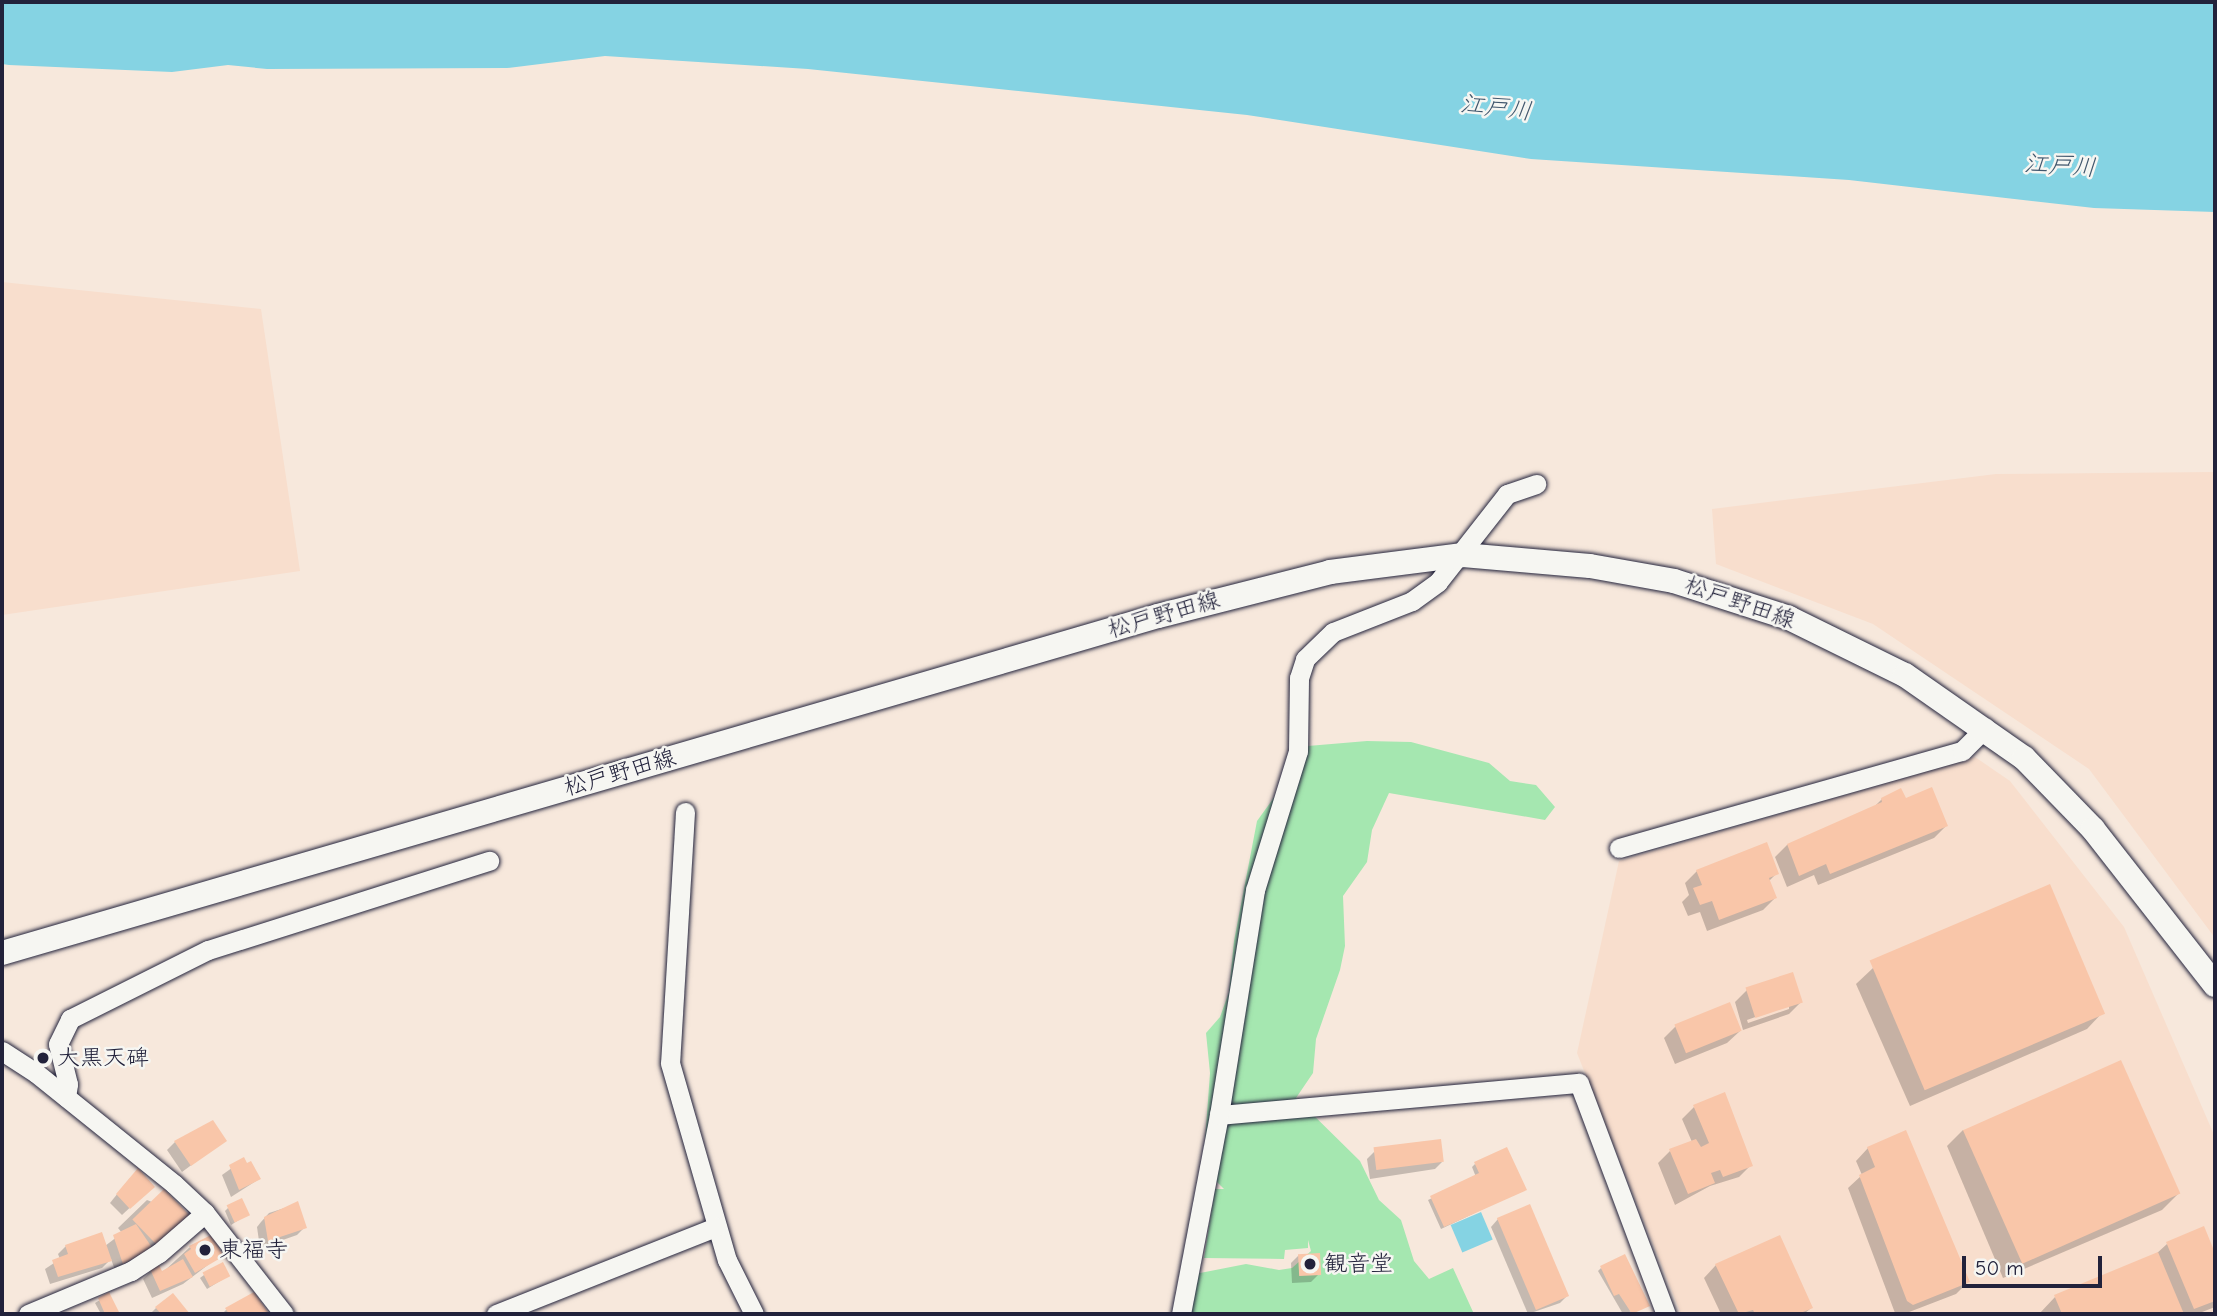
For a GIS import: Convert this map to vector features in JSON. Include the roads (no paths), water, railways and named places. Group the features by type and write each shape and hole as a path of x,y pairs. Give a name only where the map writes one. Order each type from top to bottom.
{"main road":[{"name":"松戸野田線","path":"2,953 1185,608 1330,572 1463,555 1590,566 1735,598 1852,646 1985,728 2024,758 2093,829 2215,985"}],"street":[{"path":"1181,1314 1219,1115 1255,890 1298,751 1299,678 1304,659 1334,632 1412,601 1463,555 1507,494 1536,484"},
{"path":"1619,848 1962,751 1985,728"},
{"path":"685,812 670,1063 716,1227 754,1314"},
{"path":"66,1097 68,1084 58,1044 70,1019 208,950 489,861"},
{"path":"4,1053 66,1097 205,1213 284,1314"},
{"path":"1219,1115 1580,1083 1666,1314"},
{"path":"29,1314 131,1271 159,1253 205,1213"},
{"path":"496,1314 716,1227"}],"water":[{"name":"江戸川","path":"2,2 2215,2 2215,212 2094,208 1849,180 1531,159 1247,115 808,69 605,56 507,68 267,69 228,65 172,72 9,65 2,64"},
{"path":"1481,1212 1493,1240 1462,1253 1451,1225"}],"place":[{"name":"大黒天碑","path":"43,1058"},
{"name":"東福寺","path":"205,1250"},
{"name":"観音堂","path":"1310,1264"}]}
